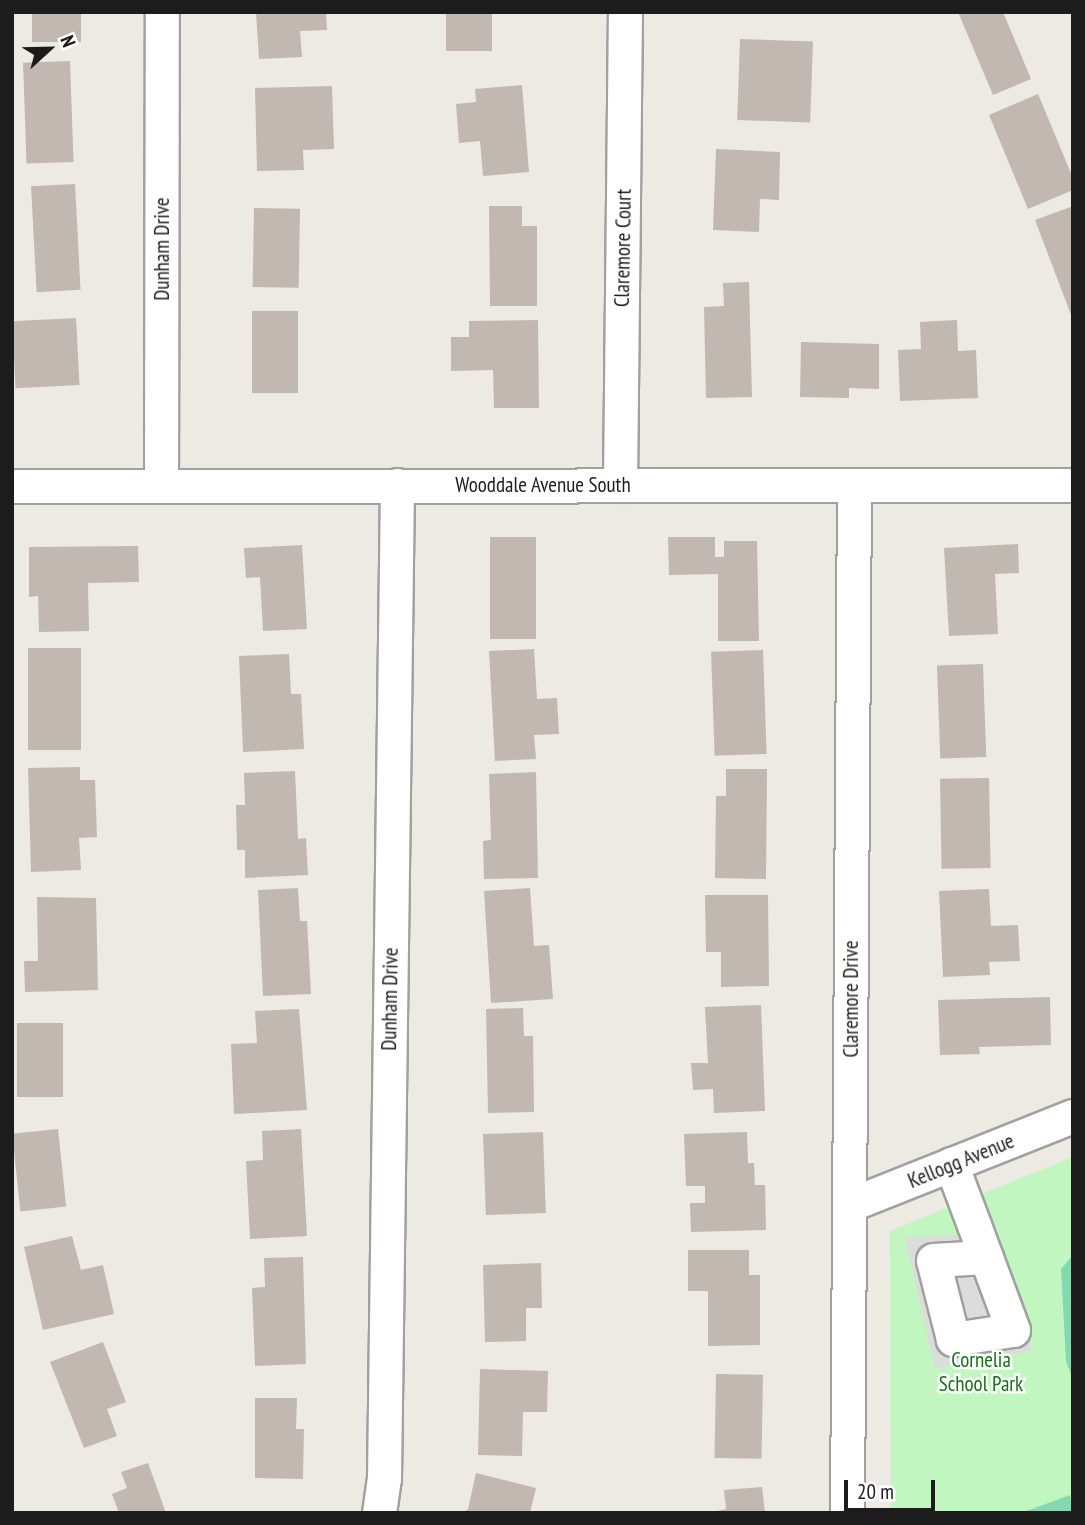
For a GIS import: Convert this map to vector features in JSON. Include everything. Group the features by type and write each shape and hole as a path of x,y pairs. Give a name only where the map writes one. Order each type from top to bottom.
{"street":[{"name":"Dunham Drive","path":"161,486 162,12"},
{"name":"Claremore Court","path":"621,485 625,12"},
{"name":"Dunham Drive","path":"379,1513 384,1479 397,485"},
{"name":"Wooddale Avenue South","path":"12,486 1073,485"},
{"name":"Claremore Drive","path":"848,1513 854,486"},
{"name":"Kellogg Avenue","path":"849,1205 1073,1116"},
{"path":"951,1164 986,1257"}],"green space":[{"name":"Cornelia School Park","path":"1073,1157 1073,1513 891,1513 890,1231"},
{"path":"1073,1255 1073,1380 1066,1361 1061,1269"},
{"path":"1070,1495 1073,1513 1021,1513"}],"shaded area":[{"path":"989,1233 1033,1351 935,1368 905,1238"}],"building":[{"path":"32,12 81,12 81,42 32,42"},
{"path":"256,12 326,12 327,30 300,31 302,57 259,59"},
{"path":"446,12 492,12 492,51 446,51"},
{"path":"958,12 1003,12 1031,79 993,95"},
{"path":"740,39 813,42 810,122 737,120"},
{"path":"70,61 74,162 27,164 23,63"},
{"path":"522,85 529,172 483,176 480,141 459,143 456,104 476,102 475,89"},
{"path":"332,86 334,149 303,150 304,170 257,171 255,88"},
{"path":"1038,94 1073,178 1073,190 1028,209 989,115"},
{"path":"716,149 780,152 779,200 760,199 759,232 713,230"},
{"path":"75,184 81,290 37,292 31,186"},
{"path":"489,206 522,206 522,226 537,226 537,306 490,306"},
{"path":"1073,206 1073,320 1035,220"},
{"path":"254,208 300,209 299,288 253,287"},
{"path":"749,282 752,397 706,398 704,307 724,306 723,283"},
{"path":"252,311 298,311 298,393 252,393"},
{"path":"76,318 80,385 16,388 12,321"},
{"path":"538,320 539,408 494,408 493,370 451,371 451,337 469,337 469,321"},
{"path":"957,320 958,351 976,350 978,398 900,401 898,350 921,349 920,322"},
{"path":"801,342 879,344 879,389 849,388 849,398 800,397"},
{"path":"490,537 536,537 536,639 490,639"},
{"path":"668,537 715,537 715,557 724,557 724,541 757,541 759,641 718,641 718,574 669,575"},
{"path":"1018,544 1019,573 995,574 998,634 949,636 944,548"},
{"path":"302,545 307,629 263,631 260,577 246,578 244,548"},
{"path":"138,546 139,582 88,583 89,631 39,632 38,596 29,597 29,547"},
{"path":"28,648 81,648 81,750 28,750"},
{"path":"534,649 537,699 557,698 559,734 534,735 536,759 495,761 489,651"},
{"path":"763,650 767,754 715,756 711,652"},
{"path":"289,654 291,694 301,694 304,749 243,752 239,656"},
{"path":"983,664 986,757 940,759 937,666"},
{"path":"80,767 80,780 95,780 97,837 79,838 81,870 31,872 28,768"},
{"path":"726,769 767,769 766,879 715,878 716,796 726,796"},
{"path":"295,771 298,839 306,838 308,875 245,878 245,850 237,850 236,805 245,805 244,773"},
{"path":"536,772 538,878 484,879 483,841 491,840 489,774"},
{"path":"989,778 991,868 942,869 940,779"},
{"path":"298,888 300,921 307,921 311,994 263,996 258,890"},
{"path":"530,888 534,946 549,945 553,999 491,1003 484,891"},
{"path":"989,889 991,926 1018,925 1020,961 989,962 990,975 943,977 939,891"},
{"path":"705,895 768,895 769,986 721,987 721,952 706,952"},
{"path":"37,897 96,898 98,990 25,992 24,961 38,961"},
{"path":"1050,997 1051,1045 979,1047 980,1054 940,1055 938,1000"},
{"path":"761,1005 765,1111 714,1113 713,1089 693,1090 691,1063 708,1063 705,1007"},
{"path":"523,1008 524,1036 533,1036 534,1112 488,1113 486,1009"},
{"path":"299,1009 307,1110 234,1114 231,1044 257,1043 255,1011"},
{"path":"17,1023 63,1023 63,1097 17,1097"},
{"path":"58,1129 66,1207 20,1211 12,1134"},
{"path":"301,1129 307,1236 250,1239 246,1161 263,1160 262,1131"},
{"path":"543,1132 546,1213 486,1215 483,1134"},
{"path":"747,1132 748,1163 754,1163 755,1185 765,1185 766,1230 691,1232 690,1203 705,1203 705,1186 686,1186 684,1134"},
{"path":"72,1236 81,1270 103,1265 114,1314 43,1330 24,1247"},
{"path":"688,1250 749,1250 749,1275 760,1275 760,1345 708,1346 708,1291 688,1291"},
{"path":"303,1257 306,1364 255,1366 252,1288 265,1287 264,1258"},
{"path":"541,1263 542,1308 526,1308 526,1341 485,1342 483,1265"},
{"path":"103,1342 126,1402 107,1409 117,1436 84,1448 50,1362"},
{"path":"480,1369 548,1371 547,1412 523,1412 522,1456 478,1455"},
{"path":"716,1374 763,1375 762,1459 715,1458"},
{"path":"255,1398 297,1398 296,1429 304,1429 303,1479 255,1478"},
{"path":"148,1463 166,1513 119,1513 112,1494 127,1488 121,1472"},
{"path":"476,1473 536,1488 530,1513 462,1513 468,1509"},
{"path":"762,1487 765,1513 708,1513 726,1509 724,1490"}]}
